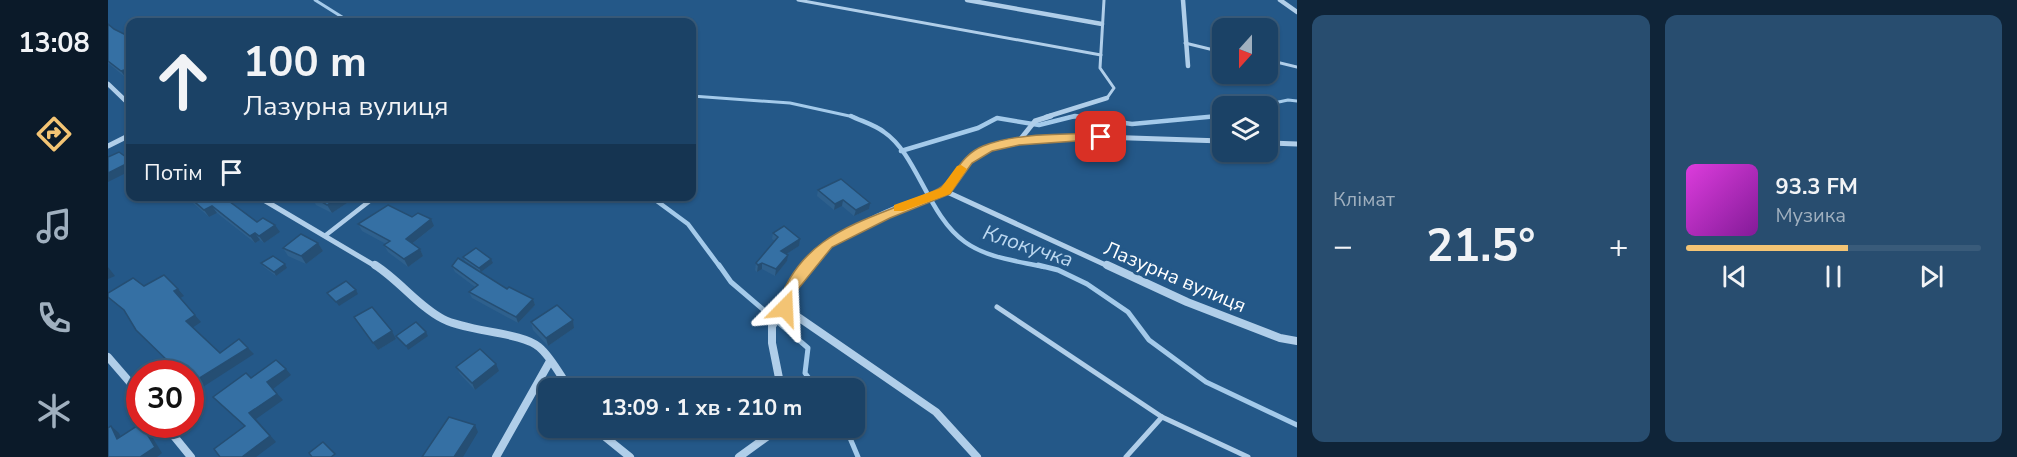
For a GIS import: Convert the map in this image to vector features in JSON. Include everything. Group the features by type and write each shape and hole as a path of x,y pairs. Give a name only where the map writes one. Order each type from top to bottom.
{"street":[{"path":"967,0 1102,24"},
{"path":"1183,0 1188,66"},
{"path":"1280,0 1297,12"},
{"path":"108,84 126,101"},
{"path":"1019,141 1029,125 1035,121 1107,98"},
{"path":"108,146 126,137"},
{"path":"779,378 771,329 782,311 791,287 828,244 918,200 945,191 967,160 987,149 1019,141 1101,137 1212,141"},
{"path":"1278,143 1297,144"},
{"name":"Лазурна вулиця","path":"945,191 1187,302 1280,338 1297,341"},
{"path":"266,201 388,273 440,318 463,328 525,340 539,347 561,378"},
{"path":"782,311 936,412 977,457"},
{"path":"108,357 126,377"},
{"path":"496,457 550,361"},
{"path":"175,438 191,457"},
{"path":"605,438 630,457"},
{"path":"740,457 765,438"}],"lane":[{"path":"798,0 1101,55"},
{"path":"1104,0 1100,68 1114,88 1107,98"},
{"path":"1185,42 1212,49"},
{"path":"1278,62 1297,67"},
{"path":"326,235 370,201"},
{"path":"997,307 1162,417 1248,457"},
{"path":"1126,457 1162,417"}],"building":[{"path":"108,24 126,35 126,69 121,71 108,61"},
{"path":"119,152 126,157 126,164 108,173 108,157"},
{"path":"841,179 870,203 856,210 843,200 835,204 818,190"},
{"path":"194,201 229,201 257,222 263,218 275,225 259,236 255,233 250,236 212,206 204,210"},
{"path":"320,201 333,201 327,205"},
{"path":"388,205 412,217 418,213 431,219 406,239 420,249 404,259 384,245 390,241 358,224"},
{"path":"784,226 800,239 781,251 788,255 776,269 762,263 758,265 756,263 778,237 773,233"},
{"path":"301,234 318,243 301,256 283,248"},
{"path":"476,248 491,259 479,268 463,257"},
{"path":"273,256 285,264 274,272 261,263"},
{"path":"458,258 507,289 509,287 533,299 516,317 469,292 478,285 452,266"},
{"path":"164,275 178,289 174,291 195,315 186,321 220,353 239,339 248,348 204,375 204,360 167,360 136,330 124,310 108,297 108,293 133,278 144,286"},
{"path":"346,281 356,290 336,302 327,293"},
{"path":"557,305 573,320 546,338 531,322"},
{"path":"372,307 392,331 373,343 354,317"},
{"path":"416,322 426,332 406,346 396,336"},
{"path":"480,349 496,364 472,383 456,367"},
{"path":"276,360 286,369 267,382 277,394 249,413 270,436 242,457 220,457 214,449 245,426 213,397 246,373 251,378"},
{"path":"449,417 475,425 454,457 422,457"},
{"path":"111,426 117,439 126,433 126,438 150,438 155,447 140,457 108,457 108,428"},
{"path":"323,442 335,454 331,457 312,457 309,453"}],"waterway":[{"name":"Клокучка","path":"315,0 344,18"},
{"name":"Клокучка","path":"696,96 790,103 853,117"},
{"path":"1278,102 1297,101"},
{"name":"Клокучка","path":"853,117 880,130 902,151"},
{"path":"902,151 978,128 997,118 1039,125 1071,117"},
{"path":"1071,117 1082,117"},
{"path":"1071,117 1082,117"},
{"path":"1082,117 1132,124 1212,117"},
{"name":"Клокучка","path":"902,151 941,217 965,242 983,252 1044,267"},
{"path":"657,201 688,224 720,267"},
{"path":"719,265 731,282 808,348 805,373 809,378"},
{"name":"Клокучка","path":"1038,265 1058,270 1087,284 1128,312 1149,340 1206,382 1297,425"},
{"path":"850,438 858,457"}],"slow traffic":[{"path":"899,208 945,191 961,169"}],"route":[{"path":"785,308 791,287 828,244 885,214 945,191 967,160 987,149 1019,141 1101,137"}]}
